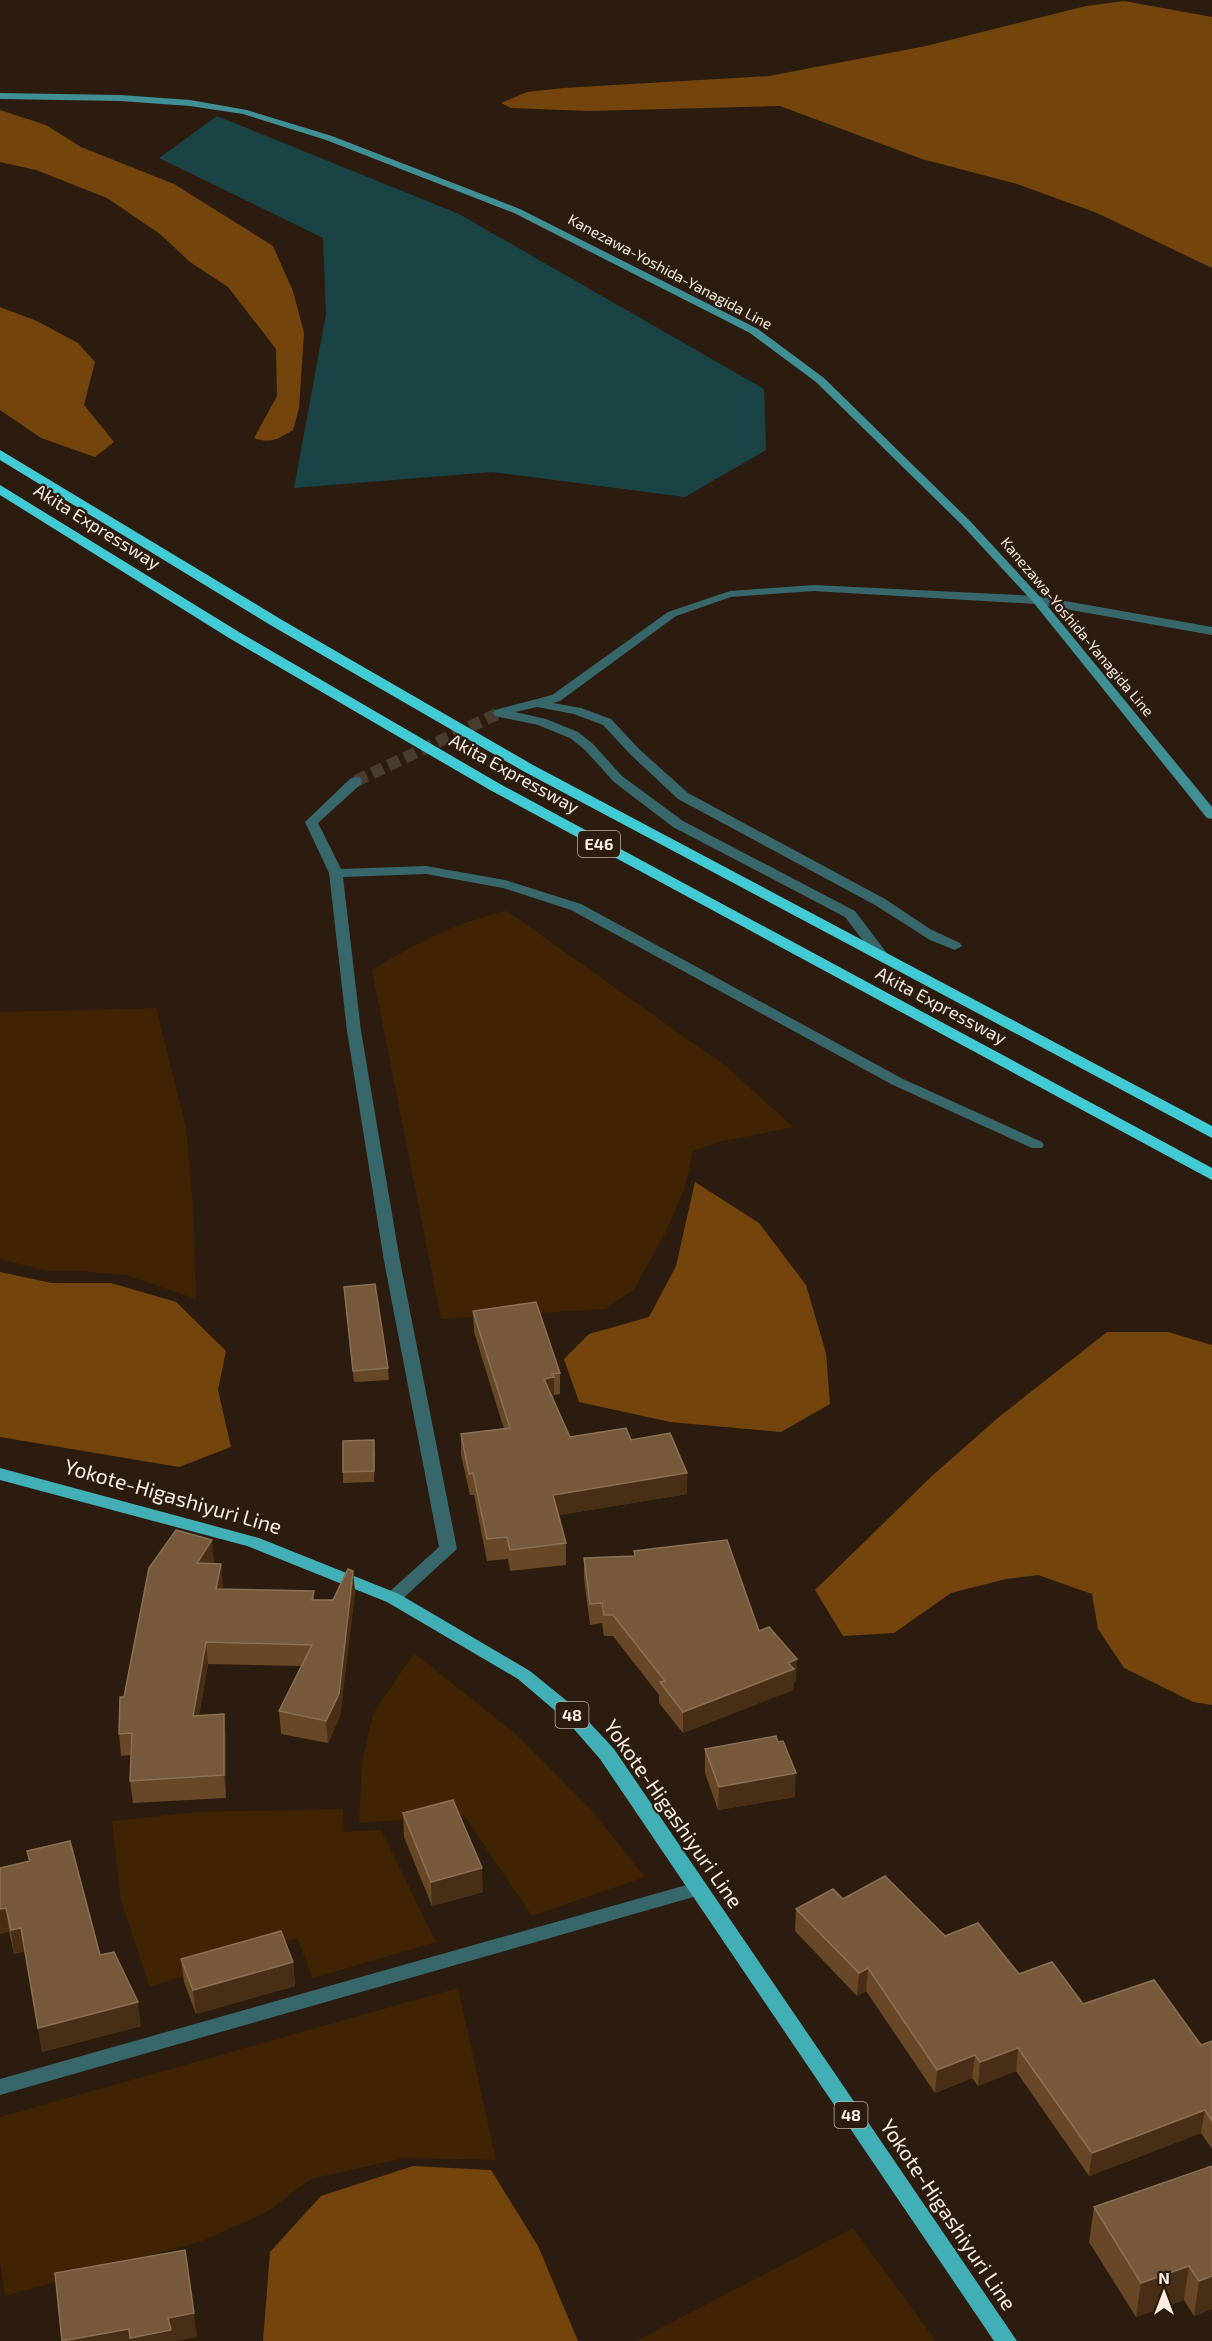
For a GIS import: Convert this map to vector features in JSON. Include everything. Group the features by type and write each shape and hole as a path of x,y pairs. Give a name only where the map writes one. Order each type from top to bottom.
{"highway":[{"name":"Akita Expressway","path":"0,454 277,623 518,762 1212,1133"},
{"name":"Akita Expressway","path":"0,489 234,635 495,787 1212,1174"}],"main road":[{"name":"Kanezawa-Yoshida-Yanagida Line","path":"0,96 120,98 190,104 244,112 329,138 517,212 754,331 820,380 966,523 1037,600 1212,815"},
{"name":"Yokote-Higashiyuri Line","path":"0,1474 253,1542 393,1598 524,1675 572,1715 607,1754 1006,2341"}],"street":[{"path":"882,956 850,914 678,824 618,779 589,747 574,735 542,722 499,713 556,698 672,614 730,594 814,588 1037,600 1212,631"},
{"path":"538,703 577,711 607,722 635,752 683,796 880,902 900,914 914,927 937,940 955,946"},
{"path":"356,781 311,822 336,873 360,1065 392,1261 448,1549 393,1598"},
{"path":"336,873 426,870 505,884 576,906 898,1082 1037,1145"},
{"path":"0,2087 697,1889"}],"shaded area":[{"path":"1124,1 1212,17 1212,268 1097,213 1017,184 922,159 780,106 588,111 511,108 501,103 527,92 563,88 769,76 926,46 1086,6"},
{"path":"0,110 46,125 81,147 174,184 273,246 293,291 304,333 299,408 293,430 274,440 265,441 254,438 277,396 276,349 228,287 190,262 160,234 107,198 36,170 0,162"},
{"path":"0,307 37,321 78,343 95,362 84,405 114,442 95,457 41,438 0,410"},
{"path":"507,911 727,1067 793,1127 719,1142 693,1151 685,1187 665,1234 634,1289 606,1309 441,1319 372,970 437,934 489,915"},
{"path":"156,1008 186,1128 193,1205 196,1299 127,1275 47,1271 0,1259 0,1012"},
{"path":"695,1182 759,1223 806,1285 826,1353 830,1404 781,1432 670,1422 579,1402 564,1359 589,1334 649,1317 676,1266"},
{"path":"0,1272 52,1283 111,1283 176,1302 226,1351 218,1390 231,1447 179,1467 0,1437"},
{"path":"1107,1332 1168,1332 1212,1345 1212,1705 1193,1702 1124,1668 1098,1629 1092,1594 1038,1575 1006,1579 951,1593 894,1633 843,1636 815,1590 933,1475 999,1417"},
{"path":"414,1653 518,1736 594,1813 645,1877 532,1916 464,1815 359,1823 362,1763 373,1714"},
{"path":"343,1809 343,1832 381,1830 436,1942 313,1978 297,1938 150,1987 121,1901 112,1821 198,1812"},
{"path":"458,1988 496,2160 404,2158 311,2179 265,2213 202,2241 5,2296 0,2261 0,2117"},
{"path":"413,2166 491,2170 538,2246 578,2341 263,2341 270,2252 321,2196"},
{"path":"853,2228 936,2341 636,2341"}],"water":[{"path":"217,116 459,214 764,389 766,450 685,497 492,472 294,488 326,314 323,238 159,158"}],"building":[{"path":"375,1284 388,1368 353,1371 344,1287"},
{"path":"536,1302 560,1373 552,1374 554,1377 544,1379 570,1437 626,1428 631,1440 670,1433 687,1473 553,1495 566,1543 510,1550 507,1537 487,1539 473,1473 469,1474 461,1434 510,1428 473,1311"},
{"path":"374,1440 374,1471 343,1472 343,1441"},
{"path":"176,1530 212,1540 197,1563 221,1564 216,1589 314,1591 312,1600 333,1600 348,1569 353,1571 339,1694 326,1721 279,1711 312,1645 206,1642 193,1716 224,1714 224,1775 130,1781 132,1733 119,1734 120,1697 124,1697 149,1568"},
{"path":"727,1540 759,1631 769,1627 797,1659 788,1663 794,1669 683,1712 660,1682 665,1681 613,1615 604,1615 602,1603 590,1604 584,1558 635,1556 634,1551"},
{"path":"776,1736 778,1742 783,1741 796,1773 719,1787 705,1749"},
{"path":"453,1800 482,1868 431,1882 403,1813"},
{"path":"70,1841 100,1955 114,1952 138,2002 38,2028 21,1928 11,1930 6,1908 0,1909 0,1868 30,1861 27,1851"},
{"path":"885,1876 945,1936 978,1923 1019,1974 1052,1962 1083,2004 1154,1980 1201,2045 1212,2041 1212,2121 1205,2110 1092,2153 1018,2048 980,2062 975,2055 937,2070 868,1968 859,1973 796,1909 833,1889 843,1899"},
{"path":"281,1931 293,1962 193,1990 181,1959"},
{"path":"1212,2166 1212,2276 1199,2281 1189,2266 1141,2283 1094,2207"},
{"path":"185,2250 194,2313 168,2318 171,2330 130,2338 129,2329 62,2341 55,2273"}],"tunnel":[{"path":"356,781 499,713"}]}
